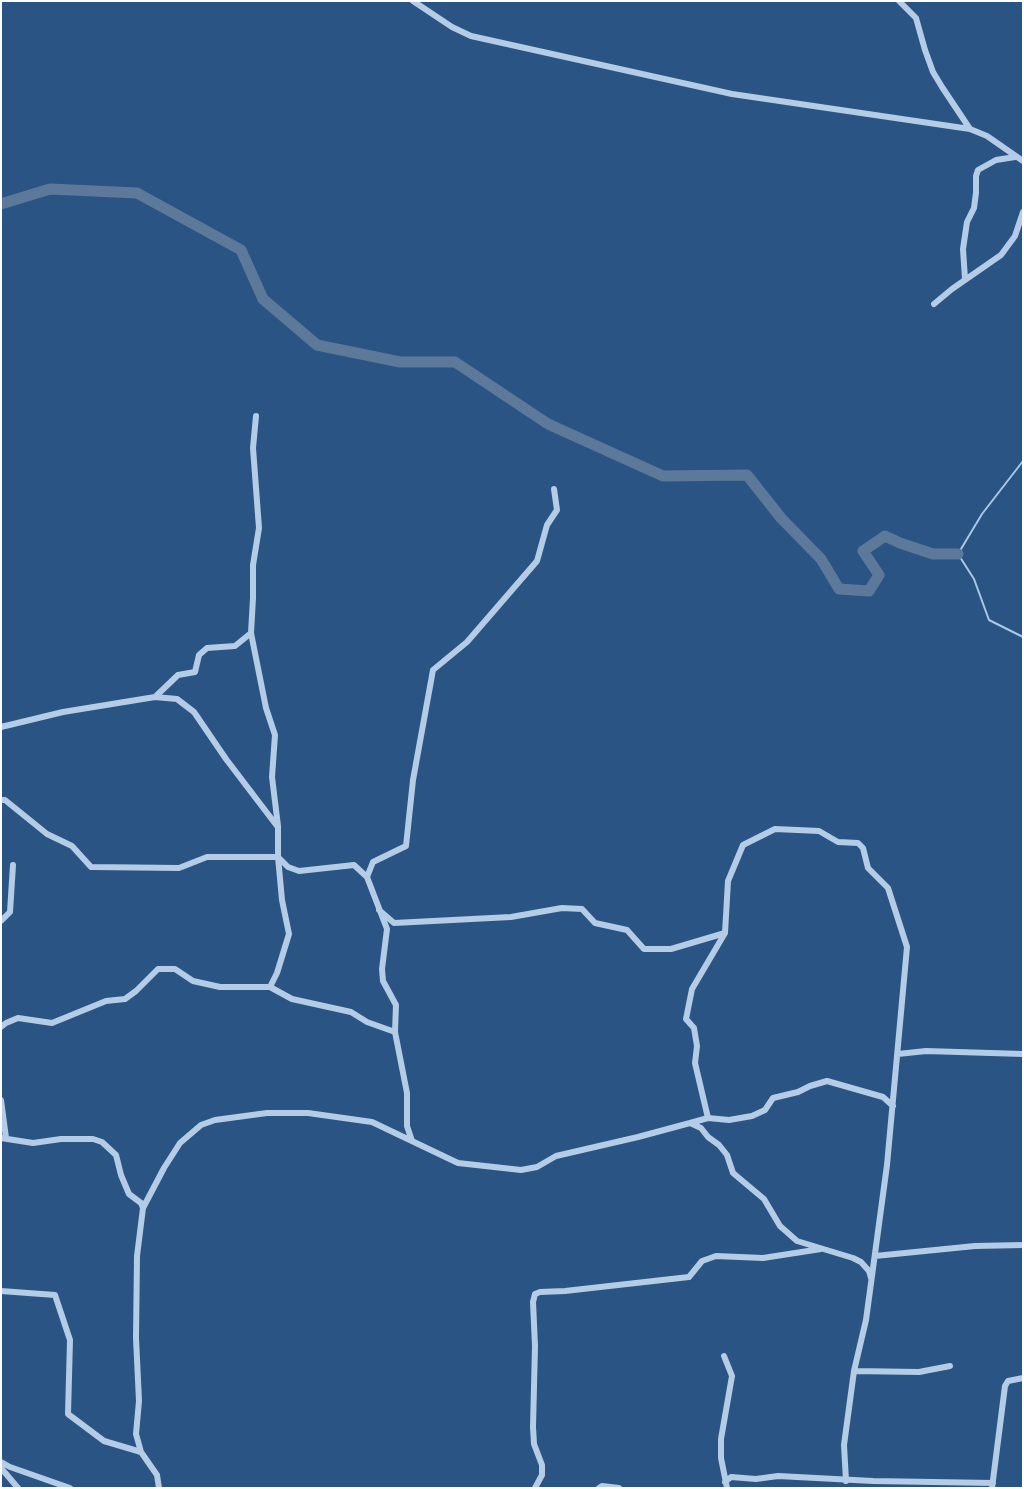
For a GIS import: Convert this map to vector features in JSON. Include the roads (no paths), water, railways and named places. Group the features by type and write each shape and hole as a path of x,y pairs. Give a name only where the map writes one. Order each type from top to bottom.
{"street":[{"path":"413,1 452,28 471,36 732,94 970,129 988,136 1023,161"},
{"path":"898,1 916,18 933,72 970,129"},
{"path":"965,279 962,249 968,222 974,208 978,170 996,160 1016,157"},
{"path":"934,304 965,279 1001,255 1015,236 1023,212"},
{"path":"256,416 253,448 259,528 253,565 251,633 266,708 276,735 272,778 278,826 278,857 282,900 289,934 278,973 270,987"},
{"path":"367,877 373,862 406,846 413,780 434,670 467,642 538,561 547,525 557,510 554,489"},
{"path":"155,698 178,675 195,672 199,655 207,648 235,646 251,633"},
{"path":"1,727 63,712 155,698 177,699 194,712 226,759 278,826"},
{"path":"1,800 5,800 47,834 72,846 91,867 179,868 207,857 278,857 288,867 299,871 354,865 367,877 387,929 382,969 383,981 396,1005 395,1032 407,1093 407,1126 412,1141"},
{"path":"708,1118 695,1063 697,1046 694,1028 686,1019 692,989 725,933 728,881 743,845 775,829 819,831 838,842 858,843 863,848 868,868 888,888 907,947 893,1106 875,1256 866,1320 854,1370 844,1445 846,1480"},
{"path":"1,921 10,912 13,865"},
{"path":"379,910 394,923 511,917 562,908 582,909 595,923 626,930 644,949 671,949 725,933"},
{"path":"1,1027 18,1018 52,1022 106,1001 125,999 158,969 175,969 193,981 220,987 270,987 292,999 351,1012 367,1022 395,1032"},
{"path":"898,1054 926,1051 1023,1054"},
{"path":"159,1488 156,1475 141,1452 136,1434 139,1401 136,1338 137,1256 143,1208 164,1168 180,1143 201,1125 215,1120 266,1113 308,1113 372,1122 458,1163 521,1170 537,1166 556,1156 708,1118 729,1120 752,1116 765,1110 773,1098 798,1092 827,1081 883,1097 893,1106"},
{"path":"1,1100 4,1138 33,1143 77,1139 93,1139 102,1142 116,1155 121,1175 129,1194 141,1203 143,1208"},
{"path":"690,1123 701,1128 708,1137 719,1145 727,1155 733,1173 764,1199 780,1226 797,1241 853,1258 861,1262 872,1278"},
{"path":"875,1256 975,1246 1023,1245"},
{"path":"535,1488 542,1475 542,1465 534,1444 533,1427 535,1346 533,1302 535,1294 689,1277 702,1261 716,1256 763,1258 822,1248"},
{"path":"1,1291 55,1295 70,1340 68,1414 104,1441 141,1452"},
{"path":"724,1356 732,1376 721,1439 721,1458 726,1485"},
{"path":"854,1370 919,1372 950,1366"},
{"path":"726,1485 731,1477 756,1480 778,1476 846,1480 875,1485 992,1485 1005,1386 1008,1381 1023,1378"},
{"path":"1,1462 10,1467 70,1488"},
{"path":"1,1468 18,1488"},
{"path":"599,1488 602,1486 619,1488"}],"waterway":[{"path":"1,204 50,189 137,193 241,250 263,299 317,345 400,362 455,362 548,424 663,476 747,475 781,518 821,559 839,589 869,591 879,575 863,551 885,536 933,554 958,554"},
{"path":"1023,461 982,514 958,554 974,579 989,620 1023,637"}]}
